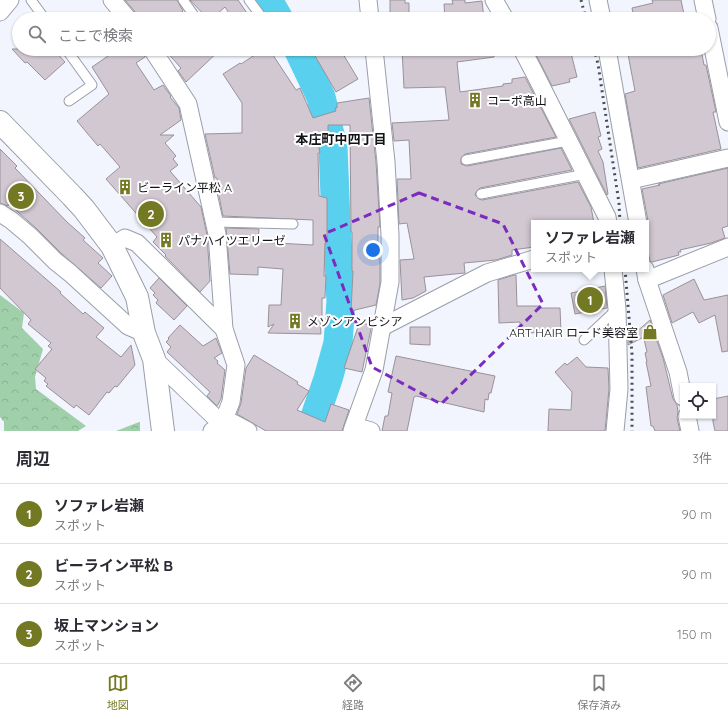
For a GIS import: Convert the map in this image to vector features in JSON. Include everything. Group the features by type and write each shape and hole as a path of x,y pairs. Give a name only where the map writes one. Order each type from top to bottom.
{"street":[{"path":"0,12 10,0"},
{"path":"112,0 122,12"},
{"path":"368,0 369,12"},
{"path":"494,0 501,12"},
{"path":"598,0 601,12"},
{"path":"703,0 706,12"},
{"path":"157,56 188,104 217,234 224,329 236,365 231,402 220,429"},
{"path":"371,431 353,428 374,370 390,282 390,234 386,162 375,56"},
{"path":"526,56 586,174 608,220"},
{"path":"608,56 637,220"},
{"path":"715,56 728,122"},
{"path":"0,122 76,200 112,246 137,297 144,333 154,359 163,431"},
{"path":"630,180 728,158"},
{"path":"0,213 30,236 55,261 128,326 144,333"},
{"path":"112,246 126,238 137,243 224,329"},
{"path":"680,383 646,274 728,246"},
{"path":"382,327 487,273 531,260"},
{"path":"613,272 617,309 619,389 615,431"},
{"path":"154,359 220,429"},
{"path":"688,419 690,431"},
{"path":"220,429 233,423 248,431"}],"lane":[{"path":"31,0 40,12"},
{"path":"183,0 192,12"},
{"path":"249,0 258,12"},
{"path":"69,101 92,84 71,56"},
{"path":"466,160 568,141"},
{"path":"481,194 586,174"},
{"path":"214,222 293,224"},
{"path":"584,340 617,309"}],"highlighted area":[{"path":"419,193 503,224 543,304 441,404 372,367 324,234"}],"green space":[{"path":"0,295 24,313 22,328 43,349 35,377 36,389 86,426 78,431 4,431 4,422 0,417"},
{"path":"139,422 140,431 116,431"}],"building":[{"path":"125,0 177,0 183,11 182,12 135,12"},
{"path":"190,0 238,0 246,12 228,12 225,7 219,12 201,12"},
{"path":"390,0 405,0 405,3 409,3 409,12 390,12"},
{"path":"452,0 465,0 465,3 482,1 483,12 445,12 444,4 453,4"},
{"path":"652,0 681,0 684,12 633,12 632,8 653,3"},
{"path":"18,56 59,56 65,62 45,80 27,62 25,63"},
{"path":"108,56 145,56 136,63 154,90 163,85 179,108 181,120 160,135 174,135 165,143 176,156 173,159 178,165 170,171 201,207 207,235 210,281 200,292 153,242 157,237 106,179 120,167 100,144 98,146 77,121 109,94 92,67"},
{"path":"170,56 214,56 186,82 178,71 181,68"},
{"path":"253,56 274,56 296,90 300,88 313,118 336,111 335,108 337,108 337,103 369,98 376,162 380,227 378,227 378,258 380,258 380,284 376,305 351,311 353,271 350,125 328,125 328,142 318,143 320,153 318,153 319,196 327,198 327,243 325,243 324,276 326,276 325,298 322,298 322,317 320,317 321,334 268,333 274,324 268,327 269,305 281,305 283,269 258,267 258,275 230,274 226,228 259,229 258,242 313,245 313,220 223,216 217,178 215,178 205,134 242,133 242,103 223,74 240,63 241,64"},
{"path":"315,56 344,56 358,79 336,92"},
{"path":"402,56 494,56 457,62 460,92 503,86 503,84 512,83 512,79 525,77 556,137 465,154 461,158 461,164 467,166 561,148 572,170 480,188 475,195 482,200 578,182 591,207 593,220 531,220 531,247 512,250 512,255 496,260 464,263 465,273 424,277 426,291 413,298 402,300 400,260 414,259 407,223 399,224 397,179 411,179 409,140 394,141 392,123 449,120 445,87 404,88"},
{"path":"537,56 572,56 577,77 569,79 570,82 552,86"},
{"path":"628,56 702,56 704,65 706,65 716,112 713,112 721,149 638,168 625,94 635,91"},
{"path":"595,112 601,136 598,137 602,149 598,151 603,162 607,195 569,119"},
{"path":"0,149 17,166 15,168 67,222 85,238 83,240 103,258 98,263 112,276 101,288 9,204 8,206 0,203"},
{"path":"728,168 728,226 722,228 725,238 711,243 680,250 681,252 678,252 679,255 652,262 650,261 649,220 642,189 660,185 658,184"},
{"path":"0,239 61,292 60,293 83,314 85,312 104,328 96,337 121,357 131,345 135,365 117,387 115,386 109,393 107,392 89,415 76,405 74,408 46,386 48,384 44,381 46,378 35,369 52,349 48,346 51,343 28,324 31,320 0,288"},
{"path":"516,275 517,306 560,308 561,332 524,333 524,331 520,331 520,322 499,323 498,280"},
{"path":"159,278 187,306 174,320 156,303 158,300 153,295 155,293 150,288"},
{"path":"694,279 704,300 728,295 728,351 722,352 715,315 699,323 693,312 672,323 663,295"},
{"path":"605,286 607,308 575,314 571,293"},
{"path":"650,320 654,332 628,345 628,339"},
{"path":"359,324 372,324 362,372 344,368"},
{"path":"180,325 203,346 216,338 222,353 214,358 225,370 221,399 217,406 207,396 210,392 167,352 171,347 166,342"},
{"path":"410,327 430,327 430,345 410,344"},
{"path":"654,333 663,358 673,399 677,405 677,418 680,431 655,431 653,426 651,426 646,387 651,386 646,362 645,353 647,352 644,339"},
{"path":"254,355 298,382 297,384 309,391 297,410 325,422 331,404 349,410 342,431 266,431 237,414 241,403 246,368"},
{"path":"396,356 495,376 488,400 485,399 484,412 416,396 414,397 407,431 382,431 385,416 388,416 392,393 388,392"},
{"path":"577,357 586,367 608,368 609,389 605,431 548,431 549,409 571,410 572,392 555,372 565,363 567,365"},
{"path":"728,396 728,431 715,431 713,419 716,419 716,398"}],"waterway":[{"path":"268,0 275,12"},
{"path":"301,56 321,97 333,147 341,301 338,343 328,379 310,431"}],"railway":[{"path":"581,0 584,12"},
{"path":"596,56 619,203 620,220"},
{"path":"625,272 632,354 632,431"}],"place":[{"name":"コーポ高山","path":"475,100"},
{"name":"ビーライン平松 A","path":"125,187"},
{"name":"坂上マンション","path":"21,196"},
{"name":"ビーライン平松 B","path":"151,214"},
{"name":"パナハイツエリーゼ","path":"166,240"},
{"name":"ソファレ岩瀬","path":"590,300"},
{"name":"メゾンアンビシア","path":"295,321"},
{"name":"ART HAIR ロード美容室","path":"650,332"}],"district":[{"name":"本庄町中四丁目","path":"341,139"}]}
